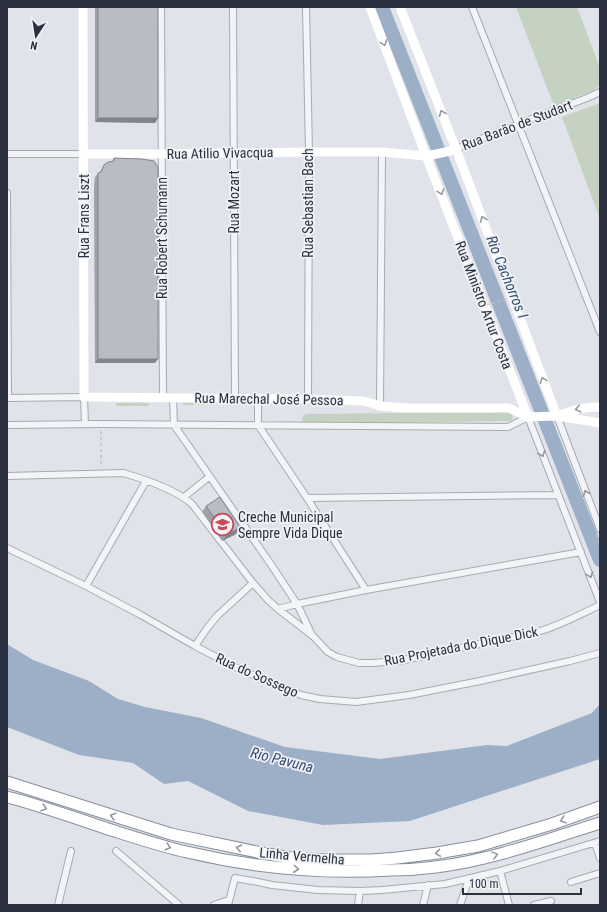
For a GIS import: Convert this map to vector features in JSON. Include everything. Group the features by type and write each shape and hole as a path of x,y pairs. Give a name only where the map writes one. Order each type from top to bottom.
{"highway":[{"name":"Linha Vermelha","path":"7,782 171,834 291,858 326,860 372,860 397,858 478,846 552,824 600,807"},
{"name":"Linha Vermelha","path":"7,797 139,839 186,852 257,865 339,872 418,869 453,864 489,857 600,823"}],"street":[{"name":"Rua Frans Liszt","path":"83,7 85,424"},
{"name":"Rua Robert Schumann","path":"161,7 163,397"},
{"name":"Rua Mozart","path":"233,7 235,398"},
{"name":"Rua Sebastian Bach","path":"306,7 308,152 308,399"},
{"name":"Rua Ministro Artur Costa","path":"370,7 532,417 558,494 600,604"},
{"name":"Rua Ministro Artur Costa","path":"400,7 553,416 600,529"},
{"path":"472,7 600,332"},
{"name":"Rua Barão de Studart","path":"429,155 453,150 600,92"},
{"name":"Rua Atilio Vivacqua","path":"7,154 382,152 429,155"},
{"path":"380,406 382,152"},
{"path":"7,193 7,398"},
{"path":"173,397 174,425 270,563 297,604 313,636"},
{"name":"Rua Marechal José Pessoa","path":"7,398 173,397 364,401 380,406 407,408 509,408 532,417"},
{"path":"258,398 258,425 366,590"},
{"name":"Rua Marechal José Pessoa","path":"553,416 582,408 600,407"},
{"name":"Rua Marechal José Pessoa","path":"7,425 101,424 508,428 532,417 553,416 600,423"},
{"name":"Rua Projetada do Dique Dick","path":"7,476 123,472 184,497 192,504 253,583 278,609 313,636 328,652 358,663 399,660 537,632 556,626 600,604"},
{"path":"184,497 210,477"},
{"path":"86,586 146,481"},
{"path":"307,498 558,494"},
{"name":"Rua do Sossego","path":"7,548 86,586 241,670 301,695 320,699 356,702 409,695 480,681 600,653"},
{"path":"278,609 366,590 581,552"},
{"path":"195,646 217,616 253,583"},
{"path":"214,905 229,903 235,878 272,885 301,888 360,891 382,890 445,884 469,879 597,842 600,858"},
{"path":"58,905 71,851"},
{"path":"116,851 179,905"},
{"path":"500,871 509,905"},
{"path":"571,882 600,873"},
{"path":"460,905 469,879"},
{"path":"422,905 428,885"},
{"path":"358,905 360,891"},
{"path":"534,905 551,901"}],"path":[{"path":"486,305 511,298"},
{"path":"101,424 101,473"}],"green space":[{"path":"516,7 577,7 600,68 600,85 592,91 554,106"},
{"path":"600,103 600,219 562,117"},
{"path":"116,403 148,403 149,405 118,406"},
{"path":"183,403 215,403 216,404 183,405"},
{"path":"509,412 513,415 512,420 509,421 307,424 302,420 303,416 306,414"}],"water":[{"name":"Rio Pavuna","path":"7,644 33,660 89,681 118,699 145,707 201,718 285,747 380,759 487,745 507,746 592,713 600,704 600,759 410,821 323,825 248,811 188,781 164,784 133,763 79,755 7,727"}],"building":[{"path":"98,7 158,7 158,118 98,118"},
{"path":"114,158 154,161 158,167 158,359 98,359 98,173 101,172 104,165 108,162 114,161"},
{"path":"220,497 240,527 227,535 206,506"}],"waterway":[{"name":"Rio Cachorros I","path":"382,7 600,560"}],"place":[{"name":"Creche Municipal Sempre Vida Dique","path":"222,525"}]}
